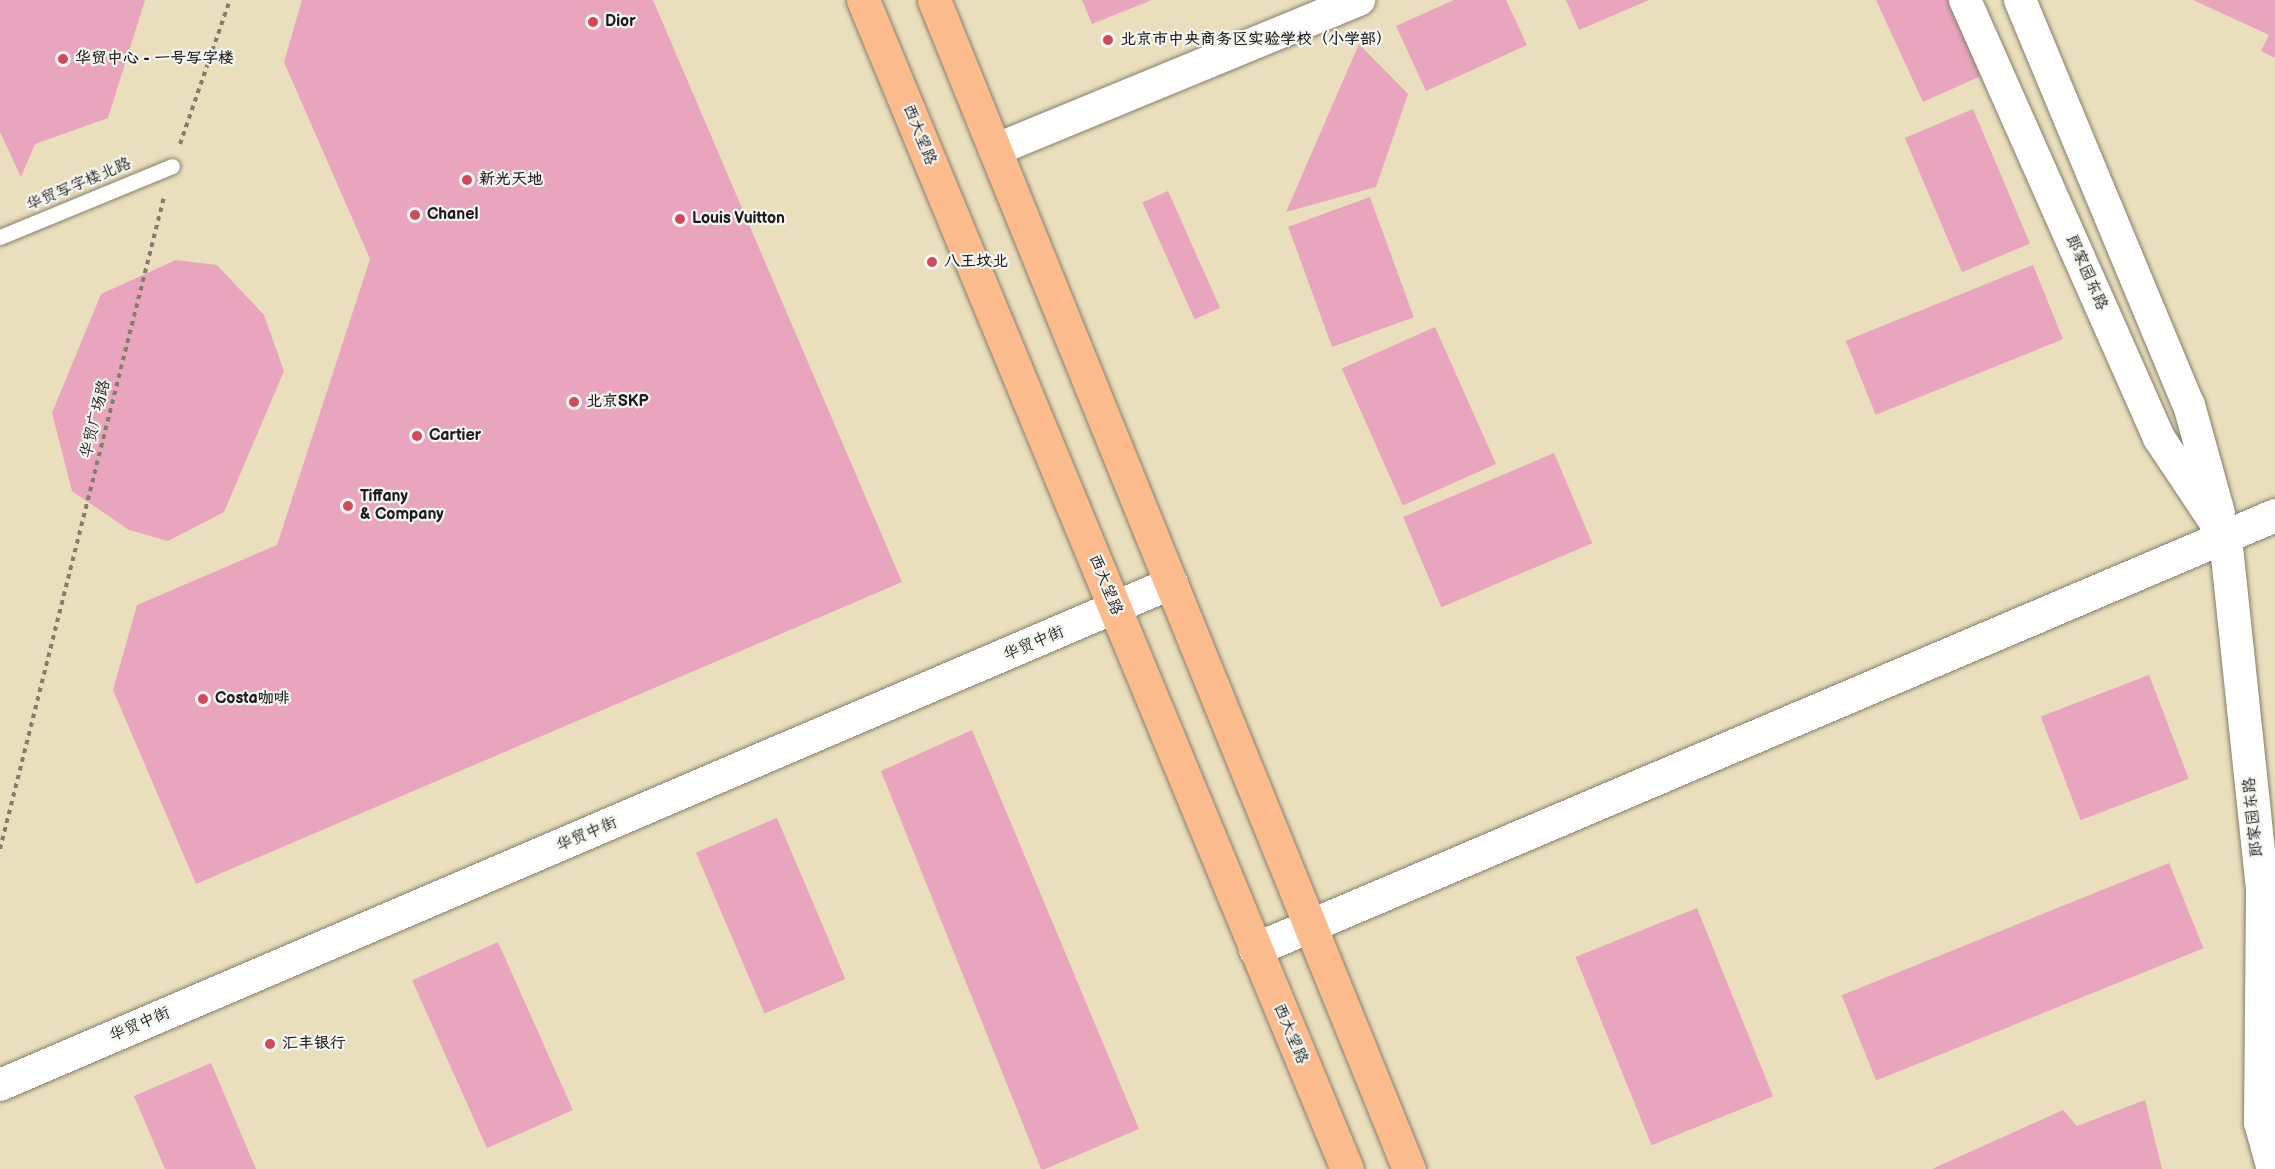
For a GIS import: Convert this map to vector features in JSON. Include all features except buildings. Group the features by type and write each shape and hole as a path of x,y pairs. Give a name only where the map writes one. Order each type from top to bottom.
{"main road":[{"name":"西大望路","path":"863,0 1347,1169"},
{"path":"934,0 1313,925 1409,1169"}],"street":[{"path":"995,150 1359,0"},
{"name":"郎家园东路","path":"1965,0 2159,438 2225,537"},
{"name":"郎家园东路","path":"2020,0 2189,405 2225,537 2262,892 2260,1122 2272,1169"},
{"path":"1255,949 2275,515"},
{"name":"华贸中街","path":"0,1085 1172,583"}],"lane":[{"name":"华贸写字楼北路","path":"0,237 172,166"}],"path":[{"name":"华贸广场路","path":"0,849 172,166 230,0"}],"place":[{"name":"Dior","path":"593,22"},
{"name":"北京市中央商务区实验学校（小学部）","path":"1108,40"},
{"name":"华贸中心 - 一号写字楼","path":"63,59"},
{"name":"新光天地","path":"467,180"},
{"name":"Chanel","path":"415,215"},
{"name":"Louis Vuitton","path":"680,219"},
{"name":"八王坟北","path":"932,262"},
{"name":"北京SKP","path":"574,402"},
{"name":"Cartier","path":"417,436"},
{"name":"Tiffany & Company","path":"348,506"},
{"name":"Costa咖啡","path":"203,699"},
{"name":"汇丰银行","path":"270,1044"}]}
